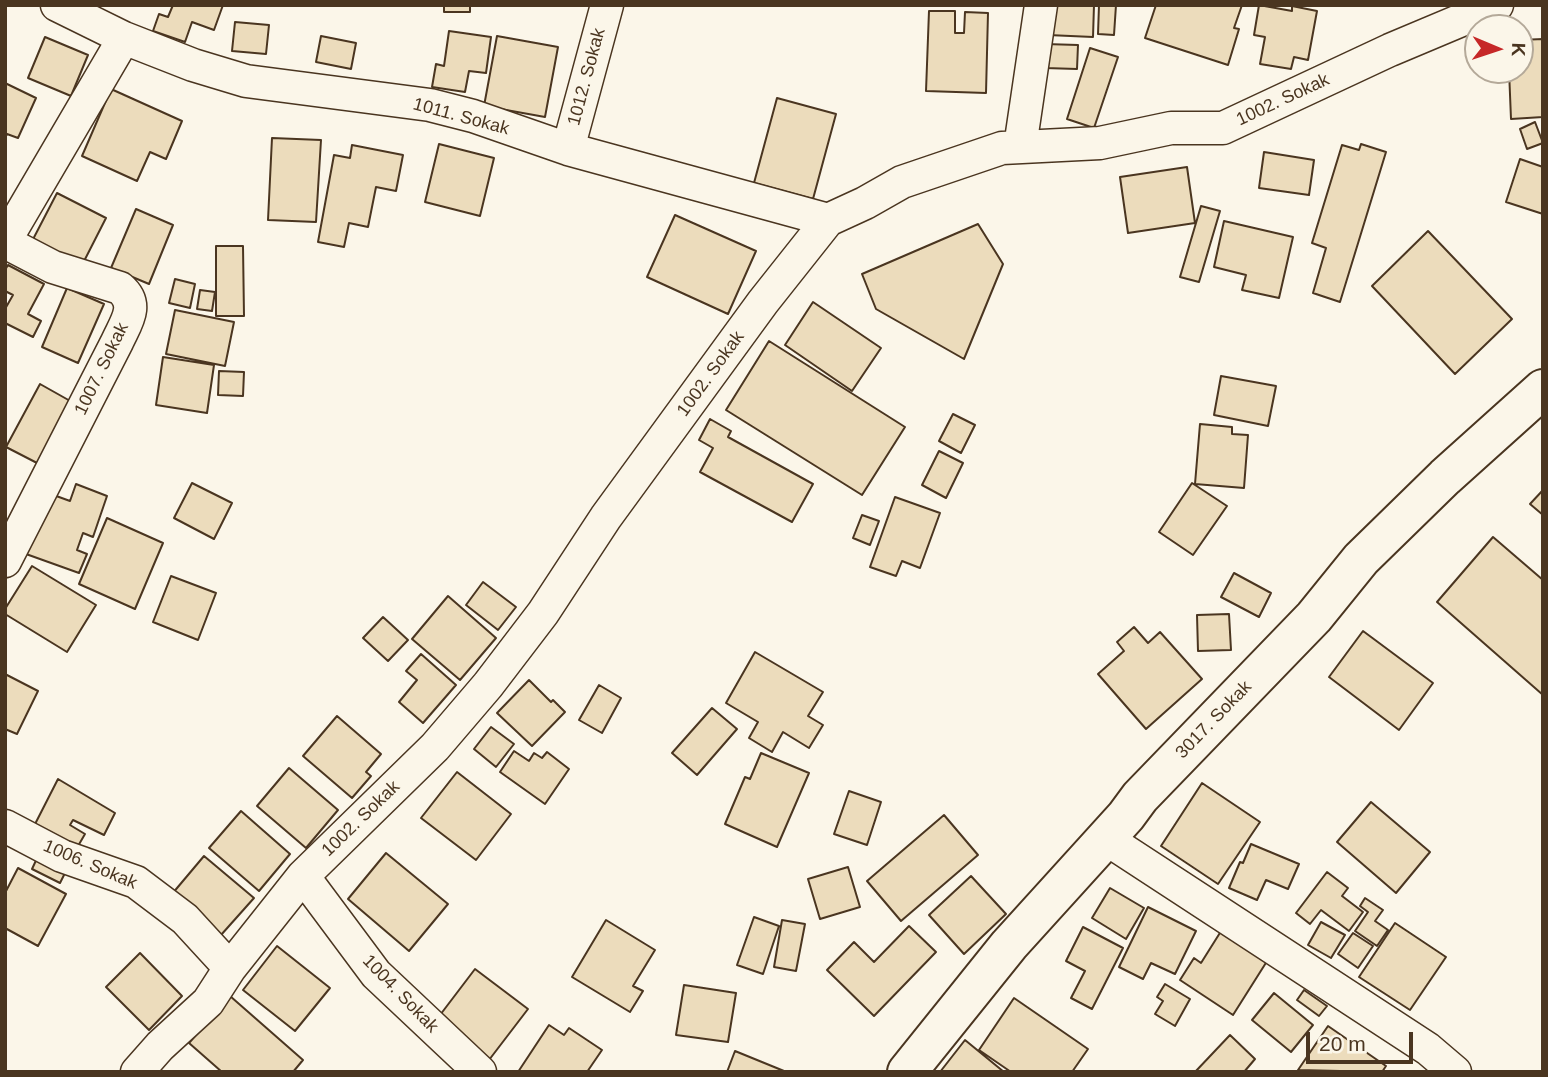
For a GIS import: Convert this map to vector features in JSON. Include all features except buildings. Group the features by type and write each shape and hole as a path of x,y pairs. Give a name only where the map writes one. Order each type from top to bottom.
{"street":[{"name":"1011. Sokak","path":"57,5 124,38 193,65 246,81 430,105 474,116 568,149 828,220"},
{"name":"1012. Sokak","path":"568,149 607,5"},
{"path":"1020,147 1041,5"},
{"name":"1002. Sokak","path":"137,1072 160,1046 208,1002 230,968 303,876 435,747 488,685 543,614 606,517 763,302 828,220 865,203 902,181 1002,148 1100,143 1171,128 1223,128 1390,50 1497,5"},
{"name":"1007. Sokak","path":"5,561 117,342 127,320 131,302 120,288 53,267 5,242 124,38"},
{"name":"3017. Sokak","path":"907,1072 1009,945 1140,797 1314,617 1361,559 1445,477 1543,389"},
{"name":"1006. Sokak","path":"5,826 62,856 136,882 185,919 230,968"},
{"path":"1105,838 1421,1060 1455,1072"},
{"name":"1004. Sokak","path":"303,876 376,974 480,1072"}]}
